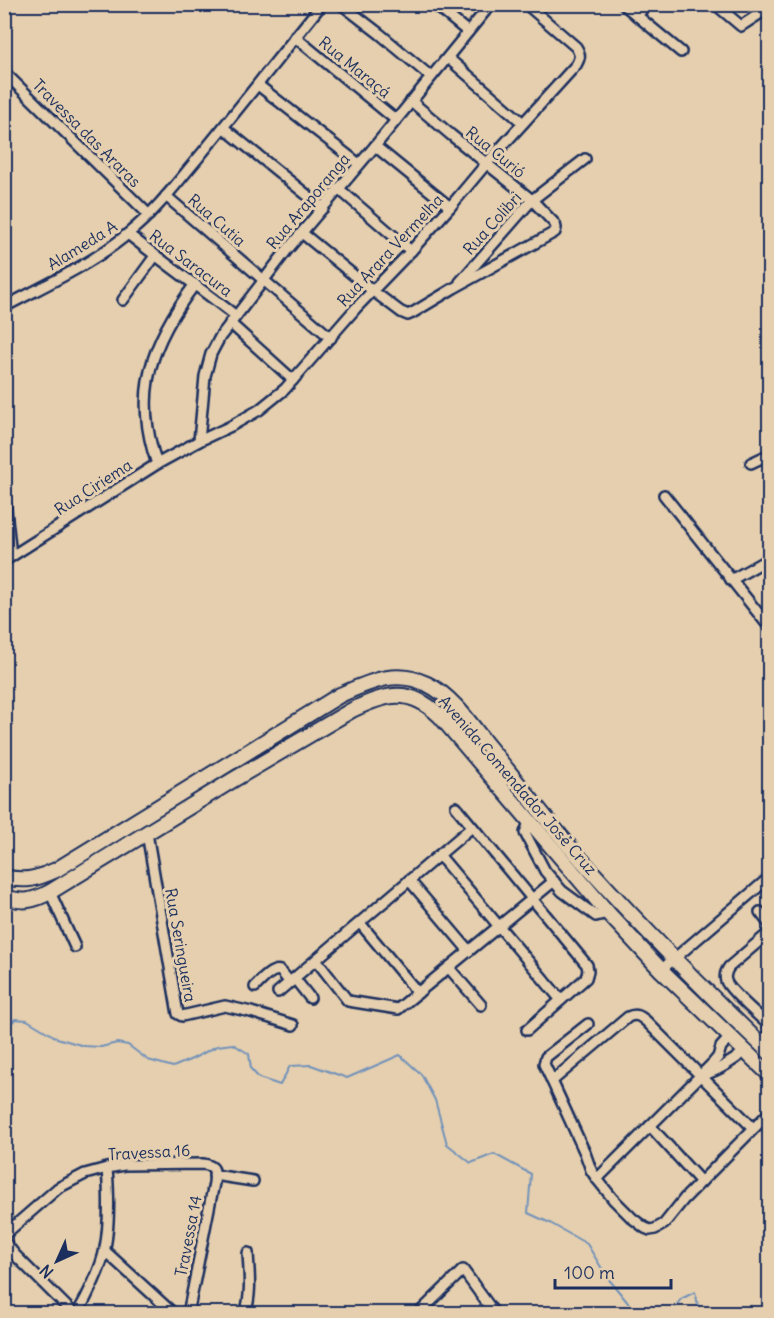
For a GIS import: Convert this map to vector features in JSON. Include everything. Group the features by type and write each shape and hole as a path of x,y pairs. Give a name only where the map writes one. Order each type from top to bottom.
{"street":[{"name":"Alameda A","path":"4,307 69,274 100,255 149,215 224,128 322,4"},
{"path":"341,4 431,77"},
{"path":"434,4 468,32"},
{"name":"Rua Araporanga","path":"199,441 203,385 207,364 220,337 302,232 491,4"},
{"name":"Rua Arara Vermelha","path":"199,441 259,410 285,389 576,65 580,54 576,47 526,4"},
{"path":"623,4 681,52"},
{"path":"637,16 646,4"},
{"path":"715,4 741,26 770,7"},
{"name":"Rua Maraçá","path":"295,37 396,120"},
{"path":"448,58 523,123"},
{"name":"Travessa das Araras","path":"4,72 149,215"},
{"path":"258,85 359,164"},
{"name":"Rua Curió","path":"411,101 532,200 555,224 555,232"},
{"path":"224,128 323,208"},
{"path":"375,146 450,207"},
{"name":"Rua Colibri","path":"454,288 532,200 585,159"},
{"path":"339,189 411,251"},
{"name":"Rua Cutia","path":"166,196 330,338"},
{"path":"302,232 373,291"},
{"name":"Rua Colibri","path":"373,291 408,315 555,232"},
{"name":"Rua Saracura","path":"128,234 195,284 293,380"},
{"path":"123,300 155,256"},
{"path":"157,464 147,430 147,379 165,329 195,284"},
{"name":"Rua Ciriema","path":"8,559 157,464 199,441"},
{"path":"752,463 770,454"},
{"path":"4,491 8,559"},
{"path":"664,495 770,628"},
{"path":"731,580 770,558"},
{"name":"Avenida Comendador José Cruz","path":"4,877 30,880 56,870 340,695 373,680 389,677 415,680 441,692 451,702 570,847 674,958 770,1053"},
{"name":"Avenida Comendador José Cruz","path":"4,897 30,901 50,892 366,703 385,697 402,696 418,699 440,716 608,913 661,970 770,1075"},
{"path":"456,807 586,965 588,972 586,978 527,1030"},
{"path":"529,822 525,833 545,871 562,891 596,916 608,913"},
{"path":"278,992 472,827"},
{"name":"Rua Seringueira","path":"147,833 178,1014 182,1016 225,1006 293,1025"},
{"path":"439,855 561,1000"},
{"path":"661,970 770,877"},
{"path":"409,880 469,951"},
{"path":"316,960 348,1001 398,1010 554,881"},
{"path":"50,892 75,947"},
{"path":"760,912 770,925"},
{"path":"360,922 418,993"},
{"path":"770,932 725,973 730,987 770,1026"},
{"path":"449,968 481,1005"},
{"path":"255,987 277,970 310,998"},
{"path":"552,1081 628,1017 635,1014 646,1021 753,1128"},
{"path":"588,1024 550,1054 544,1061 546,1069 591,1170 613,1199 645,1228 656,1229 664,1224 684,1199 770,1112"},
{"path":"597,1179 716,1059 721,1047 730,1036"},
{"path":"700,1075 716,1071 745,1052"},
{"path":"650,1126 701,1182"},
{"name":"Travessa 16","path":"4,1236 58,1188 85,1174 107,1168 135,1165 210,1165"},
{"name":"Travessa 14","path":"188,1314 214,1175 213,1167 210,1165"},
{"path":"4,1241 15,1255 75,1314 85,1299 105,1251 109,1204 107,1168"},
{"path":"214,1175 253,1181"},
{"path":"105,1251 174,1314"},
{"path":"245,1314 249,1295 248,1252"},
{"path":"4,1260 15,1255"},
{"path":"418,1314 463,1270 495,1314"}],"waterway":[{"path":"4,1032 15,1019 27,1020 57,1038 84,1046 101,1047 117,1043 128,1045 148,1060 173,1067 217,1046 233,1044 249,1054 251,1069 259,1078 280,1085 290,1066 311,1065 347,1078 400,1055 421,1074 435,1100 447,1144 471,1163 494,1154 531,1174 528,1213 587,1244 607,1277 637,1314"},
{"path":"4,1055 6,1061 4,1082"},
{"path":"670,1314 681,1299 695,1292 700,1314"}]}
